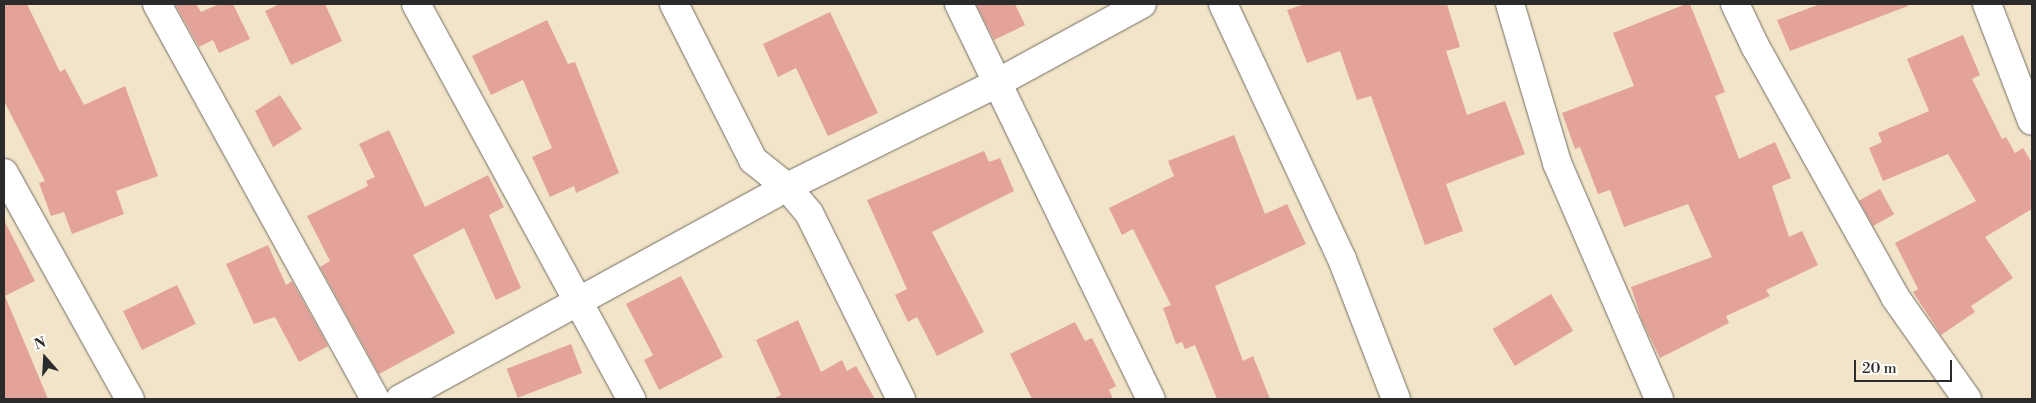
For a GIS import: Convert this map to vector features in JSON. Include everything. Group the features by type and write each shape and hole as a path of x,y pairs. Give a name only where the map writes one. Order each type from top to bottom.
{"street":[{"path":"157,4 375,399"},
{"path":"416,4 631,399"},
{"path":"674,4 753,160 787,187 809,213 902,399"},
{"path":"959,4 1151,399"},
{"path":"400,399 577,300 787,187 997,83 1142,4"},
{"path":"1223,4 1342,259 1396,399"},
{"path":"1510,4 1557,163 1659,399"},
{"path":"1735,4 1755,46 1895,297 1967,399"},
{"path":"1987,4 2032,121"},
{"path":"4,173 130,399"}],"building":[{"path":"4,4 27,4 60,72 65,69 84,105 125,86 158,176 116,191 124,214 72,234 64,212 51,216 39,183 45,181 4,101"},
{"path":"175,4 196,4 201,12 219,4 233,4 250,39 219,53 213,40 199,47"},
{"path":"280,4 325,4 342,41 291,65 265,11"},
{"path":"976,4 1015,4 1025,25 994,40"},
{"path":"1305,4 1447,4 1460,47 1446,51 1467,115 1505,101 1525,154 1446,184 1463,231 1425,245 1371,96 1357,100 1340,51 1307,63 1287,10"},
{"path":"1690,4 1725,92 1715,96 1739,159 1775,142 1791,178 1772,186 1789,237 1802,231 1818,265 1766,290 1770,296 1726,316 1729,323 1660,358 1642,321 1631,287 1712,257 1688,204 1624,227 1610,190 1598,194 1580,147 1575,149 1562,113 1634,86 1613,33"},
{"path":"1820,4 1908,4 1908,6 1790,51 1777,20"},
{"path":"830,12 878,113 828,136 796,68 778,77 763,44"},
{"path":"547,20 568,64 575,62 619,173 576,193 574,186 550,197 532,157 552,148 523,80 491,95 472,56"},
{"path":"1963,35 1980,75 1972,79 2002,139 2006,137 2015,153 2023,148 2032,163 2032,209 1985,237 2013,278 1971,306 1975,312 1941,335 1913,292 1918,289 1895,243 1976,201 1948,154 1883,181 1869,148 1882,142 1878,133 1929,111 1907,59"},
{"path":"280,95 302,129 273,147 255,111"},
{"path":"389,130 425,207 488,175 504,207 489,215 521,288 496,300 464,228 413,255 455,333 379,374 320,267 330,261 307,216 368,186 366,181 375,177 359,144"},
{"path":"1234,135 1265,214 1287,204 1306,244 1215,286 1243,361 1253,356 1270,399 1217,399 1195,345 1185,349 1182,342 1176,344 1163,308 1171,305 1133,229 1122,235 1109,208 1174,176 1168,161"},
{"path":"984,151 989,162 1000,158 1014,191 932,232 984,332 937,356 917,317 908,322 895,295 907,289 867,200"},
{"path":"1880,189 1894,214 1873,226 1859,201"},
{"path":"4,220 35,281 5,296 48,399 4,399"},
{"path":"268,245 286,285 292,281 328,346 299,362 275,317 254,324 226,264"},
{"path":"681,276 723,357 659,390 644,360 653,355 626,304"},
{"path":"177,285 196,324 142,350 123,311"},
{"path":"1551,294 1573,331 1515,366 1493,329"},
{"path":"798,320 821,372 842,360 847,371 856,366 875,399 773,399 781,395 756,340"},
{"path":"1075,322 1085,341 1092,338 1116,386 1109,390 1113,399 1032,399 1010,354"},
{"path":"571,344 582,373 518,398 507,369"}]}
